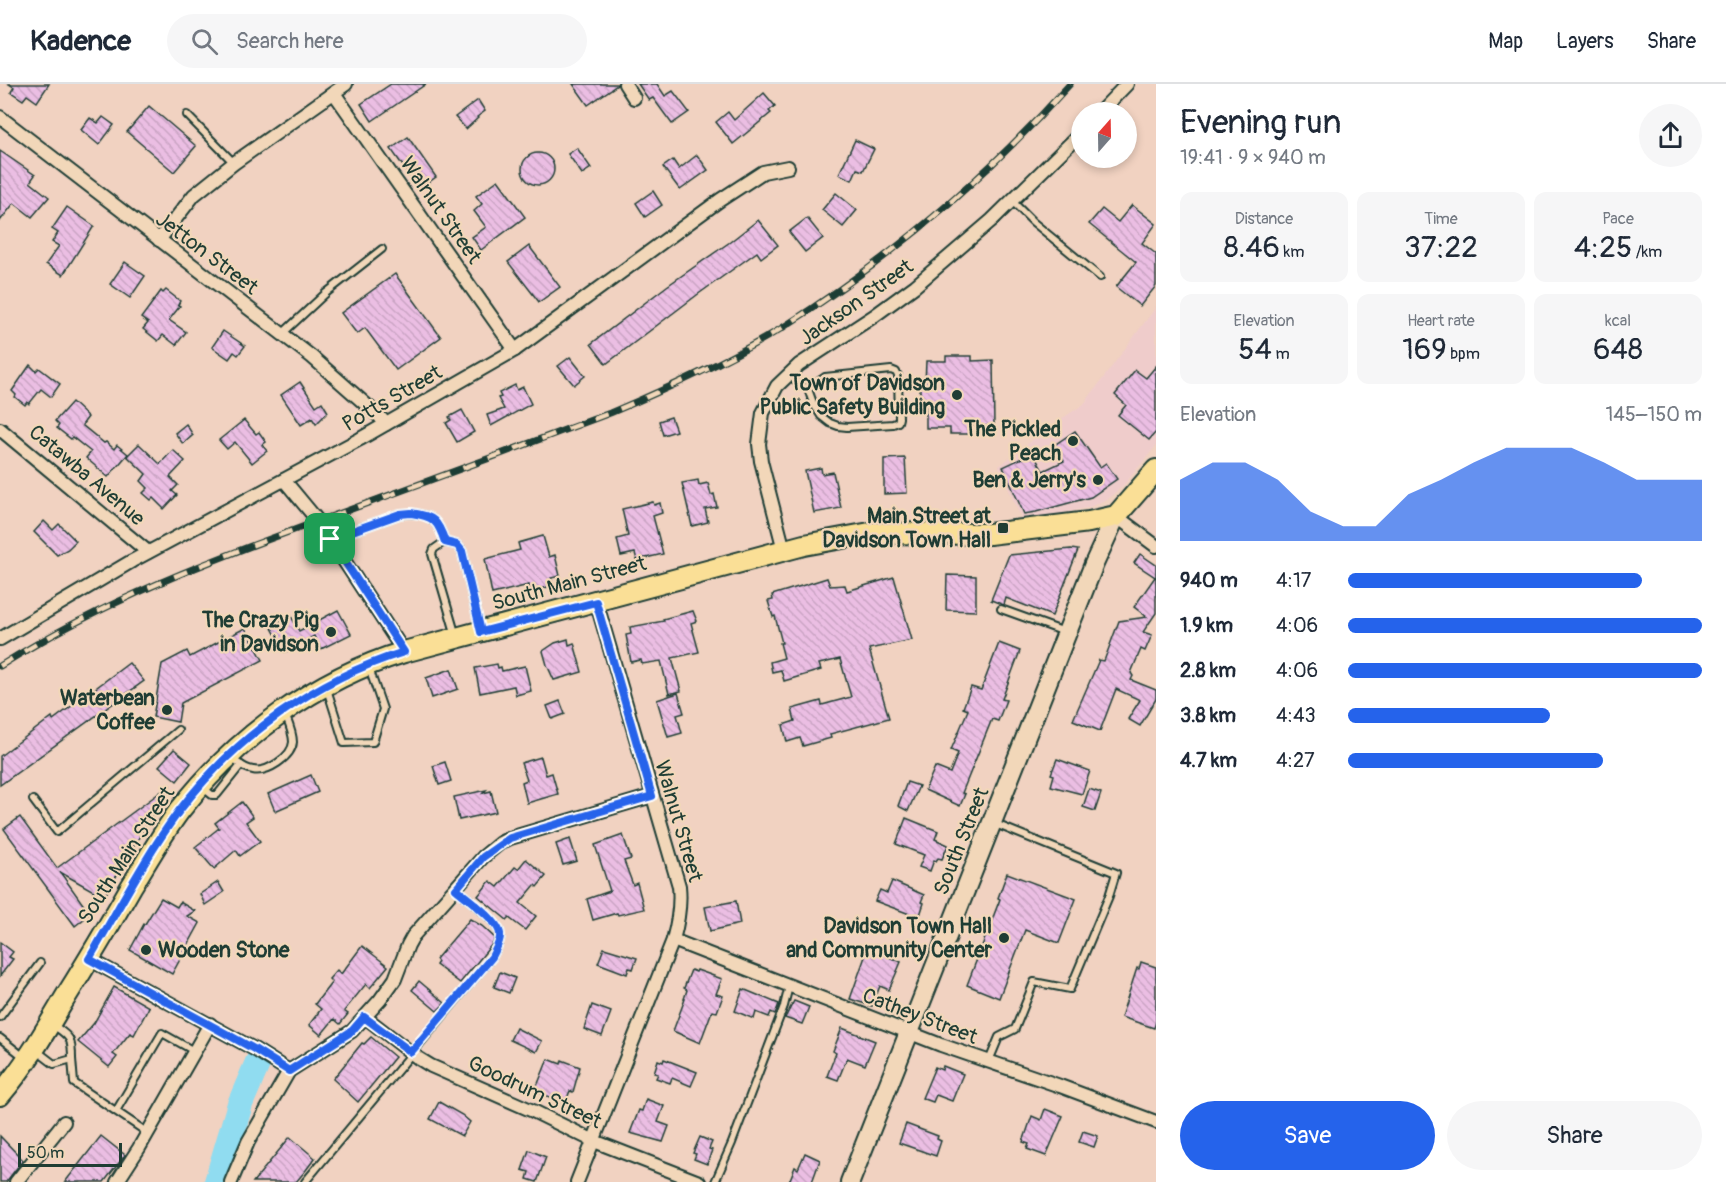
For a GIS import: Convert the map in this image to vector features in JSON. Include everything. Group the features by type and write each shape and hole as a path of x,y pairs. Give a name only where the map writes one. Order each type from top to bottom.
{"main road":[{"path":"1116,516 1156,470"},
{"name":"South Main Street","path":"0,1095 31,1054 155,847 180,811 201,786 235,761 252,735 284,711 326,686 368,665 404,652 784,550 859,535 893,532 989,534 1079,524 1116,516"}],"street":[{"path":"159,240 194,195 234,163 346,84"},
{"path":"625,84 634,98"},
{"path":"1111,102 1128,84"},
{"name":"Walnut Street","path":"334,93 515,350"},
{"name":"Jetton Street","path":"0,117 282,335 345,386 386,424"},
{"name":"Jackson Street","path":"784,550 761,461 759,444 761,422 768,401 777,386 788,374 915,286 1012,201 1071,143"},
{"name":"Potts Street","path":"0,639 148,552 386,424 515,350 720,200 763,172 788,167"},
{"name":"Catawba Avenue","path":"0,429 148,552"},
{"path":"284,480 306,505 330,539 404,652"},
{"path":"1116,516 1156,546"},
{"name":"South Street","path":"850,1182 1094,564 1116,516"},
{"name":"Walnut Street","path":"577,1182 673,940 680,910 680,886 596,602"},
{"path":"231,1182 248,1142 289,1071 352,1031 380,1000 395,979 413,936 483,857 510,838 652,796"},
{"name":"Cathey Street","path":"673,940 909,1033 1156,1122"},
{"path":"89,959 210,1024 289,1071"},
{"name":"Goodrum Street","path":"364,1017 431,1066 594,1141 699,1182"},
{"path":"117,1182 148,1133 210,1024"},
{"path":"16,1182 64,1122"}],"lane":[{"path":"187,115 234,163"},
{"path":"1012,201 1033,222 1100,277"},
{"path":"282,335 326,293 382,249"},
{"path":"788,374 808,389 821,416 838,426 893,424 900,418 898,376 891,370 836,375 818,380 808,389"},
{"path":"330,539 400,514 411,513 436,521 445,542"},
{"path":"457,638 432,554 434,549 445,542 457,545 462,551 481,632"},
{"path":"1001,609 1067,633"},
{"path":"326,686 344,743 373,742 383,709 368,665"},
{"path":"235,761 256,771 273,765 290,750 293,739 284,711"},
{"path":"33,800 57,832 178,730"},
{"path":"989,1062 999,1037 1015,1029 1034,982 1070,989 1109,896 1116,873 993,823"},
{"path":"305,1182 492,957 500,942 500,933 496,925 456,889"},
{"path":"0,1017 40,963"},
{"path":"716,1182 784,1006 789,986"},
{"path":"50,1023 69,1036 72,1042 74,1083 148,1133"},
{"path":"116,1111 162,1033 194,1051"},
{"path":"0,1038 54,1064 72,1059"}],"shaded area":[{"path":"1156,307 1156,446 1124,485 1109,498 1090,507 1023,523 999,466 1084,404"}],"building":[{"path":"9,84 49,84 37,102 27,95 23,100 11,92 14,87"},
{"path":"391,84 426,84 372,121 361,104"},
{"path":"573,84 617,84 617,85 588,105"},
{"path":"638,84 657,84 665,96 673,91 689,112 672,124 653,98 649,100"},
{"path":"764,93 775,106 769,111 771,113 733,144 716,122 728,112 734,120"},
{"path":"478,100 485,111 466,129 455,117"},
{"path":"149,106 196,146 174,172 127,132"},
{"path":"103,117 114,125 99,145 81,130 90,118 98,123"},
{"path":"408,137 436,177 419,189 391,149"},
{"path":"855,140 874,149 863,171 857,169 852,180 839,174"},
{"path":"577,148 591,168 582,174 568,154"},
{"path":"0,151 35,175 30,182 49,197 32,217 14,203 0,221"},
{"path":"538,153 549,158 554,169 549,180 538,185 527,180 522,169 527,158"},
{"path":"697,155 708,170 680,190 663,167 673,160 679,169"},
{"path":"498,180 525,217 481,250 472,237 486,227 474,211 482,204 476,196"},
{"path":"653,191 662,205 645,217 636,203"},
{"path":"836,193 857,210 843,227 822,210"},
{"path":"1132,205 1156,224 1142,243 1156,254 1156,286 1140,306 1116,287 1136,262 1089,224 1102,209 1118,222"},
{"path":"67,207 94,226 63,275 46,264 59,246 52,242 58,233 52,229"},
{"path":"807,218 823,238 805,252 789,232"},
{"path":"758,220 778,245 761,258 757,252 606,364 591,344"},
{"path":"529,246 560,287 539,302 508,262"},
{"path":"125,262 145,276 130,298 110,284"},
{"path":"395,274 441,337 396,370 365,328 357,334 341,313"},
{"path":"166,290 180,301 178,305 180,306 169,320 186,332 176,345 163,335 158,341 143,329 148,323 141,318 161,291 163,293"},
{"path":"223,331 245,346 238,355 234,352 229,359 212,347"},
{"name":"Town of Davidson Public Safety Building","path":"946,356 972,356 972,361 993,360 994,426 972,426 972,434 950,434 950,428 926,428 926,407 920,407 920,384 925,384 926,361 946,361"},
{"path":"570,357 585,376 574,385 558,366"},
{"path":"30,365 36,371 39,368 60,384 51,397 41,389 29,404 27,402 25,405 15,397 12,391"},
{"path":"1156,366 1156,432 1149,440 1118,415 1126,405 1115,395 1135,370 1146,378"},
{"path":"300,382 316,406 322,402 328,412 316,424 312,418 301,425 281,395"},
{"path":"515,385 517,390 523,387 531,404 491,426 487,415 504,409 498,398 501,397 499,393"},
{"path":"72,402 88,417 82,425 104,443 106,442 114,449 117,445 128,454 108,477 86,458 91,452 57,428 59,425 55,421"},
{"path":"462,410 474,432 457,442 446,423 451,420 449,417"},
{"path":"671,417 676,431 663,435 659,421"},
{"path":"244,420 256,434 259,432 266,442 262,445 267,451 252,463 235,442 227,449 219,440"},
{"path":"186,424 193,435 183,444 175,433"},
{"path":"1075,431 1100,467 1106,463 1117,479 1091,497 1024,514 1003,467 1033,453 1043,471 1064,461 1053,446"},
{"path":"139,444 160,464 173,450 185,461 170,477 178,485 172,491 177,495 164,509 153,498 151,500 143,493 148,488 141,481 146,474 127,456"},
{"path":"905,458 907,493 884,494 884,459"},
{"path":"821,468 822,474 833,472 841,508 814,513 805,471"},
{"path":"698,480 699,485 708,483 717,507 705,509 708,522 692,526 682,483"},
{"path":"653,502 654,505 660,503 662,513 653,516 663,554 637,560 635,553 621,556 617,539 628,536 622,509"},
{"path":"44,521 53,530 59,524 76,541 57,555 34,532"},
{"path":"543,536 549,557 555,555 560,576 551,578 553,586 530,591 529,585 492,594 485,559 520,550 518,543"},
{"path":"1078,550 1052,616 1006,598 1004,605 991,600 1009,555"},
{"path":"1140,554 1156,565 1156,613 1143,632 1152,635 1145,651 1141,649 1131,673 1133,676 1131,680 1156,690 1156,699 1140,726 1128,719 1140,700 1116,689 1100,731 1073,720 1099,660 1104,661 1119,621 1147,617 1134,607 1155,577 1134,563"},
{"path":"947,575 976,576 976,611 946,610"},
{"path":"894,577 912,640 869,649 889,718 830,734 831,738 803,746 800,738 787,742 783,725 795,721 792,709 821,701 822,705 851,697 840,659 819,664 821,670 784,681 781,670 772,672 770,662 784,658 775,616 773,617 768,601 773,600 772,595 827,578 830,586 845,585 847,591"},
{"path":"338,610 351,634 321,649 314,636 285,652 271,626 291,616 299,631"},
{"path":"693,611 697,621 691,623 699,652 672,658 681,691 669,694 661,661 642,664 641,660 631,662 626,635 631,634 630,627 664,621 663,619"},
{"path":"245,628 263,660 181,703 178,722 153,717 162,664 187,651 190,657"},
{"path":"568,639 569,645 574,643 582,672 554,680 543,651 555,643"},
{"path":"999,643 1020,651 1002,699 1006,700 998,721 992,719 962,793 965,794 960,806 925,790 935,767 950,773 958,753 951,750 968,710 963,708 971,687 981,690"},
{"path":"129,663 144,681 0,785 0,756"},
{"path":"497,664 502,671 525,666 531,691 516,695 514,686 480,693 475,668"},
{"path":"451,669 458,689 432,698 426,678"},
{"path":"678,693 684,713 677,715 682,733 668,737 657,700"},
{"path":"560,701 565,714 552,719 547,706"},
{"path":"174,749 191,763 177,781 159,766"},
{"path":"541,757 546,775 552,773 558,794 527,803 522,782 527,780 521,763"},
{"path":"1057,759 1090,771 1082,794 1051,786 1054,775 1051,774"},
{"path":"445,762 451,781 439,785 433,766"},
{"path":"311,775 318,792 275,811 268,794"},
{"path":"907,782 919,786 908,811 898,806"},
{"path":"170,785 104,897 60,872 90,914 75,926 4,829 20,817 57,868"},
{"path":"1089,789 1101,793 1095,811 1083,807"},
{"path":"486,790 483,793 491,791 496,812 459,820 454,797"},
{"path":"242,802 253,817 246,822 260,841 240,856 236,850 214,869 195,847 219,828 215,823"},
{"path":"906,818 938,831 935,839 948,845 942,859 934,860 930,871 919,867 924,855 896,844"},
{"path":"623,835 631,859 624,861 633,885 637,883 644,909 593,920 587,899 610,891 595,845"},
{"path":"570,839 577,861 563,865 556,844"},
{"path":"526,859 546,876 520,903 536,916 525,930 509,918 507,920 478,896 490,881 498,887 515,867 518,869"},
{"name":"Davidson Town Hall and Community Center","path":"1007,873 1076,899 1059,943 1025,930 999,998 967,985 1000,899 998,898"},
{"path":"892,881 924,895 920,915 915,916 875,901 880,890 887,893"},
{"path":"218,882 224,892 205,905 200,894"},
{"path":"161,898 177,907 180,902 195,911 187,916 200,923 172,974 130,950"},
{"path":"736,901 740,924 710,931 705,907"},
{"path":"470,919 495,938 460,983 436,965 438,962 436,959"},
{"path":"0,942 13,952 9,957 13,959 0,976"},
{"path":"876,945 886,950 884,955 901,962 889,990 880,986 872,1006 850,999 868,948 873,951"},
{"path":"362,946 388,966 370,988 366,984 344,1011 348,1014 340,1024 334,1019 321,1035 309,1025 321,1009 315,1004 332,982 329,979 337,970 341,974"},
{"path":"604,948 637,958 633,969 629,968 627,974 598,963"},
{"path":"1141,962 1156,967 1156,1022 1154,1028 1121,1017"},
{"path":"691,970 722,979 716,994 723,996 717,1012 712,1011 700,1043 673,1031 685,999 687,990 684,988"},
{"path":"500,972 515,978 509,993 494,987"},
{"path":"419,981 445,1003 437,1011 412,990"},
{"path":"114,987 149,1007 134,1035 130,1033 113,1054 117,1057 109,1067 78,1042 94,1023"},
{"path":"743,989 779,1004 775,1014 771,1012 769,1017 756,1012 754,1019 735,1011"},
{"path":"794,1001 809,1007 802,1024 785,1018"},
{"path":"592,1005 611,1012 602,1036 584,1029"},
{"path":"516,1028 542,1041 536,1052 510,1040"},
{"path":"842,1028 875,1041 865,1065 847,1058 838,1080 827,1076"},
{"path":"371,1037 395,1057 358,1102 333,1079 362,1043 364,1044"},
{"path":"548,1059 561,1064 562,1060 580,1067 573,1092 570,1091 565,1103 535,1091"},
{"path":"664,1059 697,1072 691,1086 672,1078 670,1083 656,1078 658,1074 654,1073 658,1060 663,1062"},
{"path":"943,1066 963,1074 952,1101 936,1095 933,1102 922,1098 935,1067 942,1070"},
{"path":"646,1099 664,1106 658,1122 669,1126 663,1142 630,1133"},
{"path":"439,1102 470,1122 462,1136 430,1119"},
{"path":"1045,1109 1063,1116 1046,1156 1027,1149 1029,1144 1023,1142 1032,1116 1041,1120"},
{"path":"906,1124 938,1136 937,1139 941,1141 936,1156 899,1143"},
{"path":"1083,1131 1098,1136 1094,1147 1079,1142"},
{"path":"0,1136 23,1160 6,1182 0,1182"},
{"path":"101,1136 125,1155 104,1182 65,1182"},
{"path":"290,1137 315,1158 306,1170 296,1182 253,1182"},
{"path":"700,1137 712,1142 707,1164 694,1159 696,1154 693,1153"},
{"path":"529,1150 546,1157 537,1182 527,1179 529,1172 522,1170"},
{"path":"805,1153 820,1160 812,1182 789,1182 795,1167 798,1169"}],"waterway":[{"path":"217,1182 240,1104 258,1062"}],"railway":[{"path":"0,666 79,621 160,582 244,548 610,413 741,352 822,302 935,216 1005,152 1070,84"}],"place":[{"name":"Town of Davidson Public Safety Building","path":"957,395"},
{"name":"The Pickled Peach","path":"1073,441"},
{"name":"Ben & Jerry's","path":"1098,480"},
{"name":"Main Street at Davidson Town Hall","path":"1003,528"},
{"name":"The Crazy Pig in Davidson","path":"331,632"},
{"name":"Waterbean Coffee","path":"167,710"},
{"name":"Davidson Town Hall and Community Center","path":"1004,938"},
{"name":"Wooden Stone","path":"146,950"}],"route":[{"path":"400,514 419,514 436,521 445,542 457,545 462,551 481,632 596,602 652,796 510,838 483,857 456,889 496,925 500,933 500,942 492,957 411,1052 364,1017 352,1031 289,1071 254,1049 89,959 155,847 180,811 205,780 237,748 297,702 380,659 404,652 330,539 400,514"}]}
